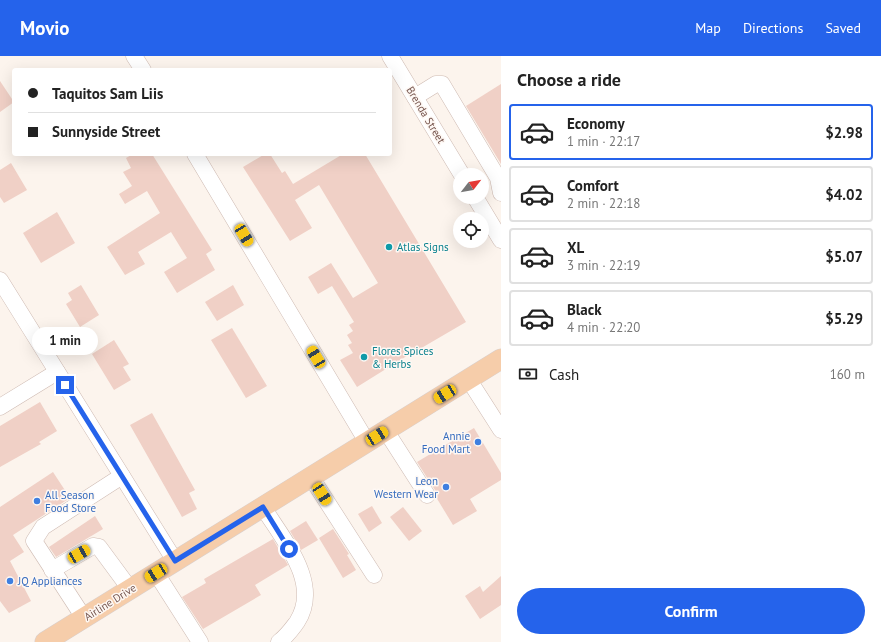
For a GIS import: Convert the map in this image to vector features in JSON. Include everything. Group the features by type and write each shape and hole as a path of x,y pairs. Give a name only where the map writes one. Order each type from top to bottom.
{"main road":[{"name":"Airline Drive","path":"45,642 501,359"}],"street":[{"path":"134,56 142,68"},
{"name":"Brenda Street","path":"390,56 458,168"},
{"path":"415,97 436,84 442,84 498,178 501,194 489,198"},
{"path":"196,156 367,442"},
{"path":"479,204 501,240"},
{"path":"0,280 175,561"},
{"path":"0,408 57,372"},
{"path":"469,380 501,430"},
{"path":"386,431 428,495"},
{"path":"84,618 34,541 43,527 122,476"},
{"path":"311,477 374,575"},
{"path":"263,507 297,562 306,593 303,609 299,619 287,636 278,642"},
{"path":"52,570 93,546 99,547 130,589"},
{"path":"156,573 200,642"}],"building":[{"path":"0,81 12,99 12,103 0,112"},
{"path":"501,84 501,164 466,106"},
{"path":"130,156 153,156 212,250 206,254 215,270 177,293 164,272 187,258 171,232 138,252 145,264 125,275 107,247 160,213 147,191 125,204 119,194 132,186 123,172 131,168 126,158"},
{"path":"262,156 271,156 282,173 285,171 293,184 340,156 366,156 466,322 418,349 357,387 340,360 353,353 348,345 352,343 347,335 353,331 349,325 354,322 332,286 318,294 308,277 331,263 353,298 378,283 319,185 295,200 312,228 290,241 243,167"},
{"path":"11,163 27,190 4,203 0,197 0,170"},
{"path":"57,212 75,243 41,263 23,233"},
{"path":"81,285 99,315 80,327 66,304 72,300 68,293"},
{"path":"233,285 244,305 217,321 205,302"},
{"path":"232,328 267,386 246,398 211,340"},
{"path":"114,340 129,364 123,367 131,380 114,390 92,354"},
{"path":"40,402 57,431 39,442 41,444 0,467 0,426"},
{"path":"152,413 195,490 189,493 197,509 182,517 130,425"},
{"path":"474,428 501,473 501,480 470,499 477,511 453,525 436,497 435,490 417,462"},
{"path":"53,472 70,498 13,535 24,552 10,561 31,601 9,613 0,601 0,507"},
{"path":"372,506 382,523 369,532 358,514"},
{"path":"403,507 422,531 409,541 390,517"},
{"path":"95,516 103,529 56,557 49,547"},
{"path":"306,521 318,540 301,550 290,531"},
{"path":"333,529 349,554 347,555 356,570 343,578 319,538"},
{"path":"273,539 288,565 255,585 261,595 203,629 182,597 206,583 204,579"},
{"path":"501,576 501,605 480,619 465,596 480,586 483,592"}],"place":[{"name":"Atlas Signs","path":"389,247"},
{"name":"Flores Spices & Herbs","path":"364,357"},
{"name":"Annie Food Mart","path":"478,442"},
{"name":"Leon Western Wear","path":"446,487"},
{"name":"All Season Food Store","path":"37,501"},
{"name":"JQ Appliances","path":"10,581"}],"route":[{"path":"65,385 175,561 263,507 289,549"}]}
